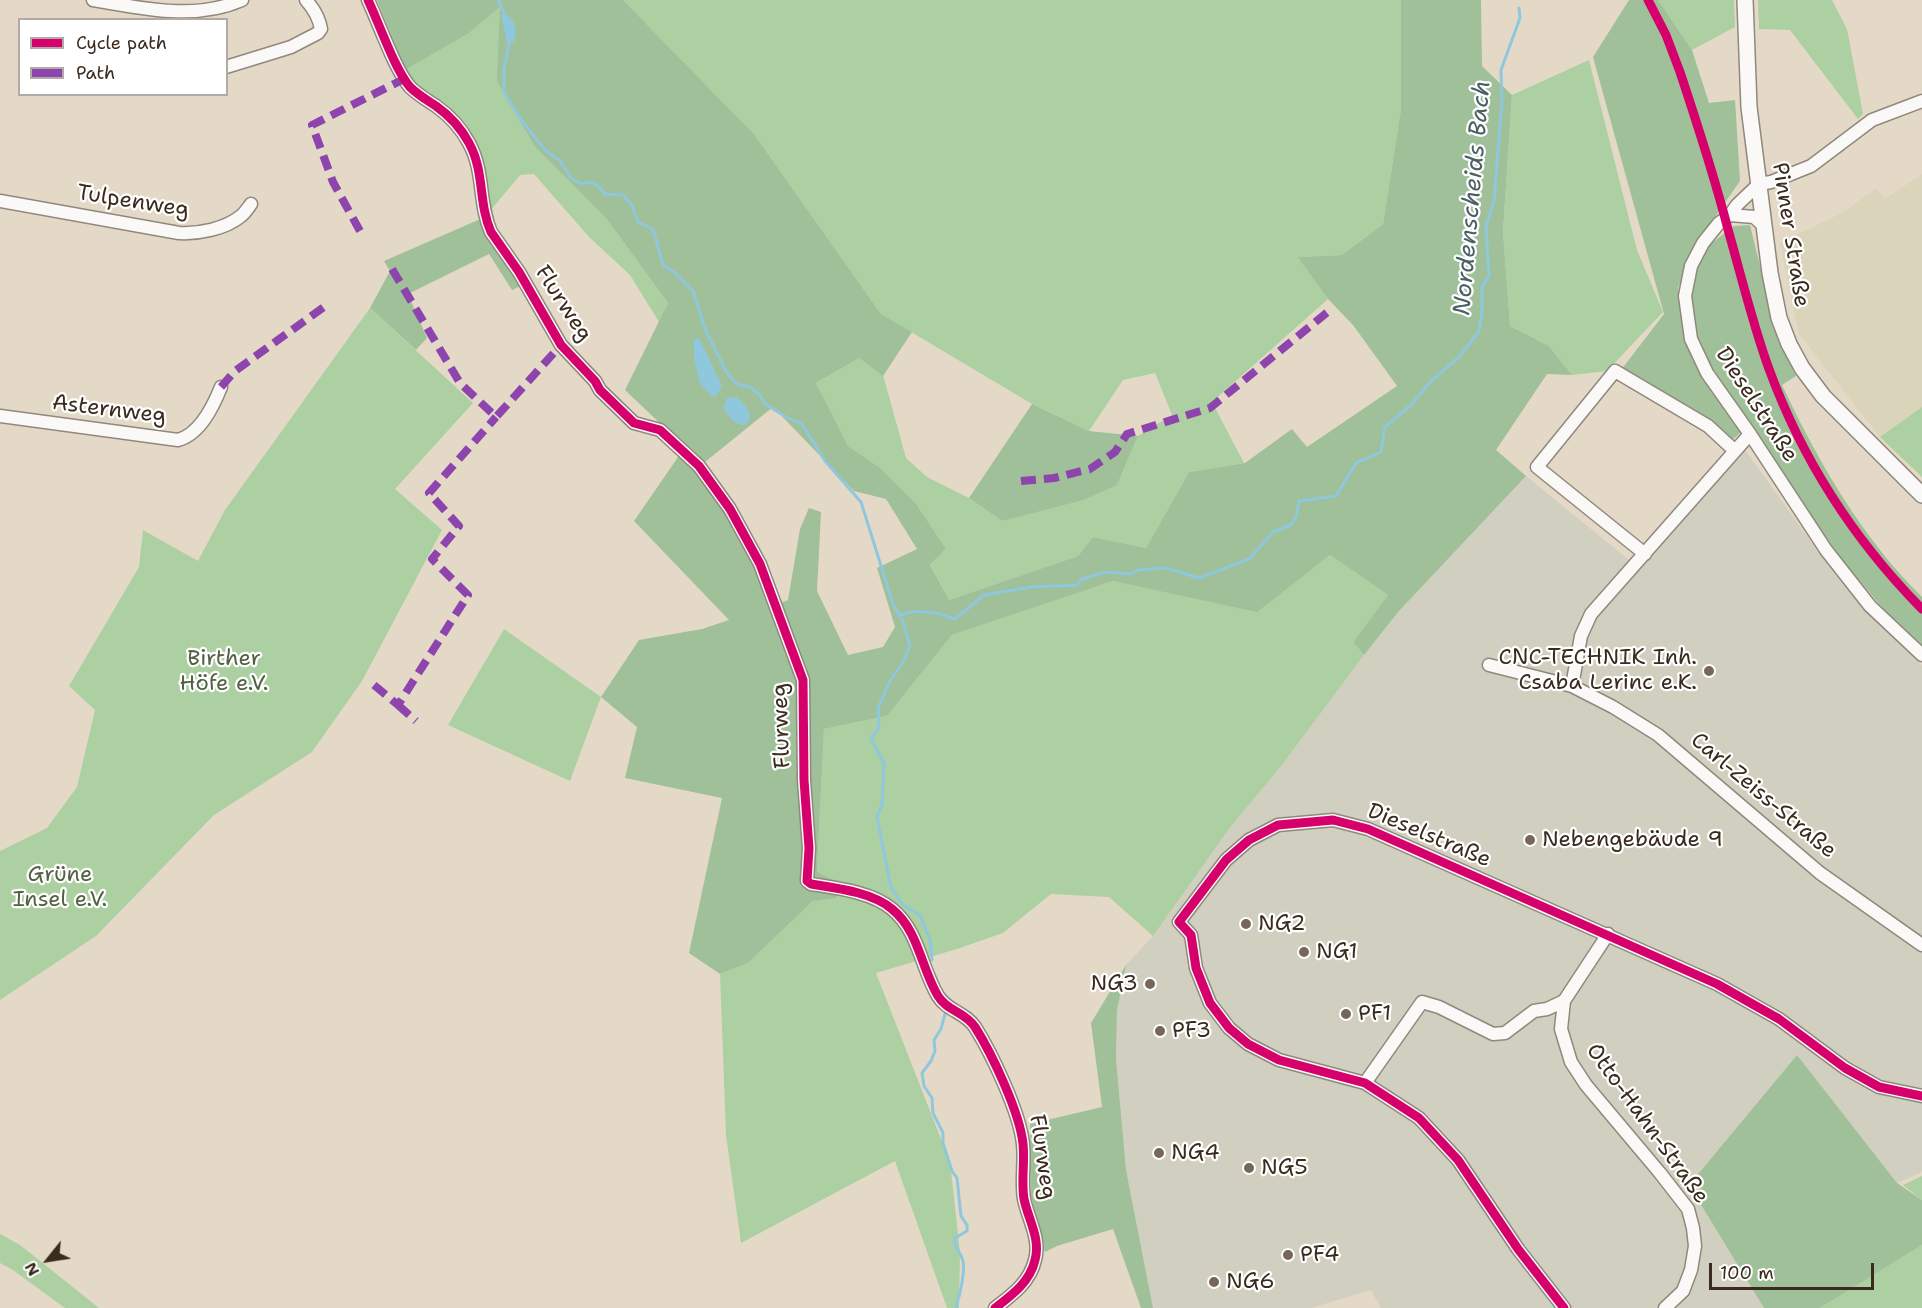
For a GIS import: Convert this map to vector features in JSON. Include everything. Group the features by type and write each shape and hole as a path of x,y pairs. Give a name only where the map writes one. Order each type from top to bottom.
{"street":[{"path":"93,0 144,9 188,12 206,10 242,0"},
{"path":"228,66 291,47 318,33 321,29 320,23 315,10 306,0"},
{"name":"Flurweg","path":"368,0 404,79 411,88 449,116 460,127 469,142 477,157 486,220 491,232 538,303 561,345 596,381 600,390 634,423 660,430 699,466 730,509 760,564 802,680 804,780 809,848 807,881 861,893 892,909 912,933 937,994 945,1006 962,1013 975,1026 1010,1099 1019,1125 1023,1145 1024,1198 1037,1249 1031,1272 1022,1285 995,1308"},
{"name":"Pinner Straße","path":"1745,0 1749,107 1771,281 1779,318 1802,368 1823,396 1922,495"},
{"path":"1759,184 1771,182 1811,166 1872,120 1922,101"},
{"name":"Dieselstraße","path":"1759,184 1730,215 1719,223 1703,243 1691,266 1686,284 1686,315 1691,339 1699,359 1826,550 1870,606 1922,655"},
{"name":"Tulpenweg","path":"0,201 179,233 196,234 221,226 241,216 251,204"},
{"path":"1730,215 1754,217 1764,226"},
{"path":"1645,554 1537,467 1615,371 1708,426 1734,450"},
{"name":"Asternweg","path":"0,416 178,440 190,435 202,421 214,405 221,387"},
{"path":"1572,686 1581,636 1591,614 1750,434"},
{"name":"Carl-Zeiss-Straße","path":"1489,665 1572,686 1614,707 1658,735 1820,873 1922,945"},
{"name":"Dieselstraße","path":"1365,1083 1269,1056 1248,1044 1229,1028 1210,1003 1196,968 1191,935 1179,922 1226,860 1249,840 1278,825 1333,820 1368,829 1608,934 1728,990 1779,1019 1845,1068 1879,1087 1922,1096"},
{"name":"Otto-Hahn-Straße","path":"1608,934 1564,1001 1561,1029 1571,1062 1586,1085 1688,1209 1695,1246 1691,1270 1683,1291 1665,1308"},
{"path":"1564,1001 1547,1009 1534,1011 1505,1033 1493,1034 1439,1007 1422,1002 1365,1083 1419,1118 1458,1160 1518,1249 1564,1308"}],"shaded area":[{"path":"1922,174 1922,407 1880,437 1799,334 1780,243 1842,213 1876,188 1885,199"},
{"path":"1743,447 1827,564 1870,615 1922,665 1922,1172 1897,1183 1797,1055 1689,1185 1764,1308 1381,1308 1371,1290 1311,1308 1153,1308 1126,1170 1116,1058 1117,1011 1126,965 1153,936 1229,829 1282,765 1399,611 1526,476 1640,569"}],"green space":[{"path":"377,0 623,0 754,134 881,314 912,332 883,376 859,358 816,383 848,446 879,467 915,502 946,549 930,564 949,600 1078,556 1093,537 1146,548 1189,472 1245,463 1292,429 1307,447 1397,386 1353,325 1328,299 1298,257 1342,255 1383,224 1401,109 1401,0 1481,0 1482,66 1512,95 1503,231 1510,326 1549,346 1572,375 1547,374 1496,450 1526,476 1399,611 1364,655 1353,642 1388,595 1330,555 1257,612 1113,581 952,635 887,716 824,729 817,872 841,884 836,898 813,901 748,963 720,974 689,953 722,798 625,778 637,727 601,697 639,640 702,629 729,620 634,521 685,447 625,390 668,303 606,218 536,148 497,81 500,7 468,34 405,70","holes":["773,407 854,491 886,499 917,549 877,568 895,627 883,647 848,655 817,591 821,512 809,508 800,529 788,600 778,604 700,466"]},
{"path":"623,0 1401,0 1401,109 1383,224 1342,255 1299,257 1328,299 1212,402 1244,463 1189,472 1146,548 1093,537 1078,556 949,600 930,563 946,549 915,502 879,467 848,446 816,383 859,358 883,375 906,458 927,477 969,498 1002,521 1117,485 1138,436 1172,415 1155,373 1123,380 1089,431 1032,404 881,314 754,134"},
{"path":"1629,0 1658,0 1692,50 1709,103 1735,100 1740,181 1694,247 1678,288 1684,334 1704,378 1741,432 1730,442 1621,370 1664,314 1593,57"},
{"path":"1658,0 1734,0 1735,27 1692,50"},
{"path":"1758,0 1832,0 1847,29 1863,114 1858,119 1790,30 1759,29"},
{"path":"501,6 536,148 606,218 668,303 659,322 630,275 589,237 534,174 520,175 485,217 480,162 451,115 411,80 405,70 468,34"},
{"path":"1589,60 1637,250 1663,312 1607,371 1572,375 1549,346 1510,326 1503,231 1512,95"},
{"path":"485,217 521,286 512,290 489,254 408,294 427,338 416,350 370,308 390,271 384,261"},
{"path":"1750,225 1778,340 1796,376 1782,385 1810,442 1860,524 1900,574 1922,597 1922,646 1880,605 1838,555 1710,367 1695,333 1691,276 1708,246 1734,226"},
{"name":"Birther Höfe e.V.","path":"370,308 473,403 395,489 442,530 362,681 312,752 214,815 96,936 0,1000 0,851 47,828 77,787 95,710 69,686 139,567 143,530 198,561 225,510"},
{"path":"1032,404 1089,431 1138,436 1117,485 1083,500 1002,521 969,498"},
{"path":"1922,407 1922,477 1880,437"},
{"path":"1330,555 1388,595 1353,642 1364,655 1282,765 1229,829 1153,936 1109,897 1051,894 1003,933 876,973 950,1162 960,1253 959,1308 947,1308 895,1161 741,1243 726,1135 720,974 748,963 813,901 817,872 824,729 887,716 952,635 1113,581 1257,611"},
{"path":"504,629 601,697 570,781 448,725"},
{"path":"1126,965 1117,1011 1116,1058 1126,1170 1153,1308 1141,1308 1113,1229 1057,1246 1045,1252 1031,1196 1030,1124 1102,1107 1091,1023"},
{"path":"1797,1055 1897,1183 1922,1200 1922,1245 1820,1308 1764,1308 1689,1185"},
{"path":"1922,1176 1922,1200 1903,1185"},
{"path":"0,1234 20,1245 99,1308 65,1308 0,1263"},
{"path":"1922,1245 1922,1308 1820,1308"}],"water":[{"path":"501,14 509,17 514,23 515,41 507,43"},
{"path":"699,338 722,386 713,397 700,384 694,358 694,339"},
{"path":"737,397 750,415 748,423 743,425 734,422 723,408 727,398"}],"waterway":[{"path":"498,0 506,17"},
{"name":"Nordenscheids Bach","path":"900,615 928,612 955,619 984,595 1032,587 1077,585 1082,579 1105,572 1131,574 1137,570 1166,568 1199,578 1249,559 1273,532 1291,525 1296,517 1299,501 1336,496 1356,463 1381,452 1385,427 1412,404 1431,381 1459,357 1479,331 1482,287 1489,276 1486,226 1494,201 1502,101 1501,70 1520,18 1519,8"},
{"path":"510,39 504,69 504,92 522,121 544,149 560,161 571,178 581,184 589,182 595,184 605,194 623,195 631,204 638,222 653,229 663,265 674,272 693,291 705,329 727,373 737,384 750,387 760,395 765,404 802,424 825,461 861,502 893,604 903,621 910,646 878,708 879,727 871,739 884,763 882,805 877,817 891,888 903,905 920,915 930,940 932,960"},
{"path":"945,1014 941,1029 934,1040 935,1051 922,1073 924,1086 932,1098 933,1113 943,1133 943,1143 952,1171 957,1178 961,1216 967,1225 967,1231 955,1238 963,1265 957,1308"}],"marked path":[{"path":"360,231 333,182 312,125 404,79"},
{"path":"392,269 460,383 496,417 561,345"},
{"path":"221,387 235,371 328,304"},
{"path":"1021,481 1054,478 1090,469 1115,452 1127,434 1210,408 1330,310"},
{"path":"374,685 398,705 468,595 432,559 459,526 429,493 496,417"},
{"path":"398,705 416,721"}],"cycle path":[{"path":"368,0 404,79 410,87 450,118 469,143 480,176 484,210 491,232 519,272 561,345 595,381 600,390 634,423 660,430 699,466 730,509 760,564 803,680 804,780 809,848 807,881 811,884 874,898 884,903 901,918 914,939 938,996 975,1027 997,1068 1017,1116 1023,1144 1024,1199 1035,1237 1036,1252 1033,1268 1025,1281 995,1308"},
{"path":"1648,0 1666,35 1680,72 1712,173 1758,336 1782,402 1814,467 1853,527 1874,555 1922,609"},
{"path":"1564,1308 1518,1249 1458,1160 1419,1118 1365,1083 1279,1060 1248,1044 1229,1028 1210,1003 1196,968 1191,935 1179,922 1226,860 1249,840 1278,825 1333,820 1368,829 1717,984 1779,1019 1845,1068 1879,1087 1922,1096"}],"place":[{"name":"CNC-TECHNIK Inh. Csaba Lerinc e.K.","path":"1709,671"},
{"name":"Nebengebäude 9","path":"1530,840"},
{"name":"NG2","path":"1246,924"},
{"name":"NG1","path":"1304,952"},
{"name":"NG3","path":"1150,984"},
{"name":"PF1","path":"1346,1014"},
{"name":"PF3","path":"1160,1031"},
{"name":"NG4","path":"1159,1153"},
{"name":"NG5","path":"1249,1168"},
{"name":"PF4","path":"1288,1255"},
{"name":"NG6","path":"1214,1282"}],"park label":[{"name":"Grüne Insel e.V.","path":"60,888"}]}
